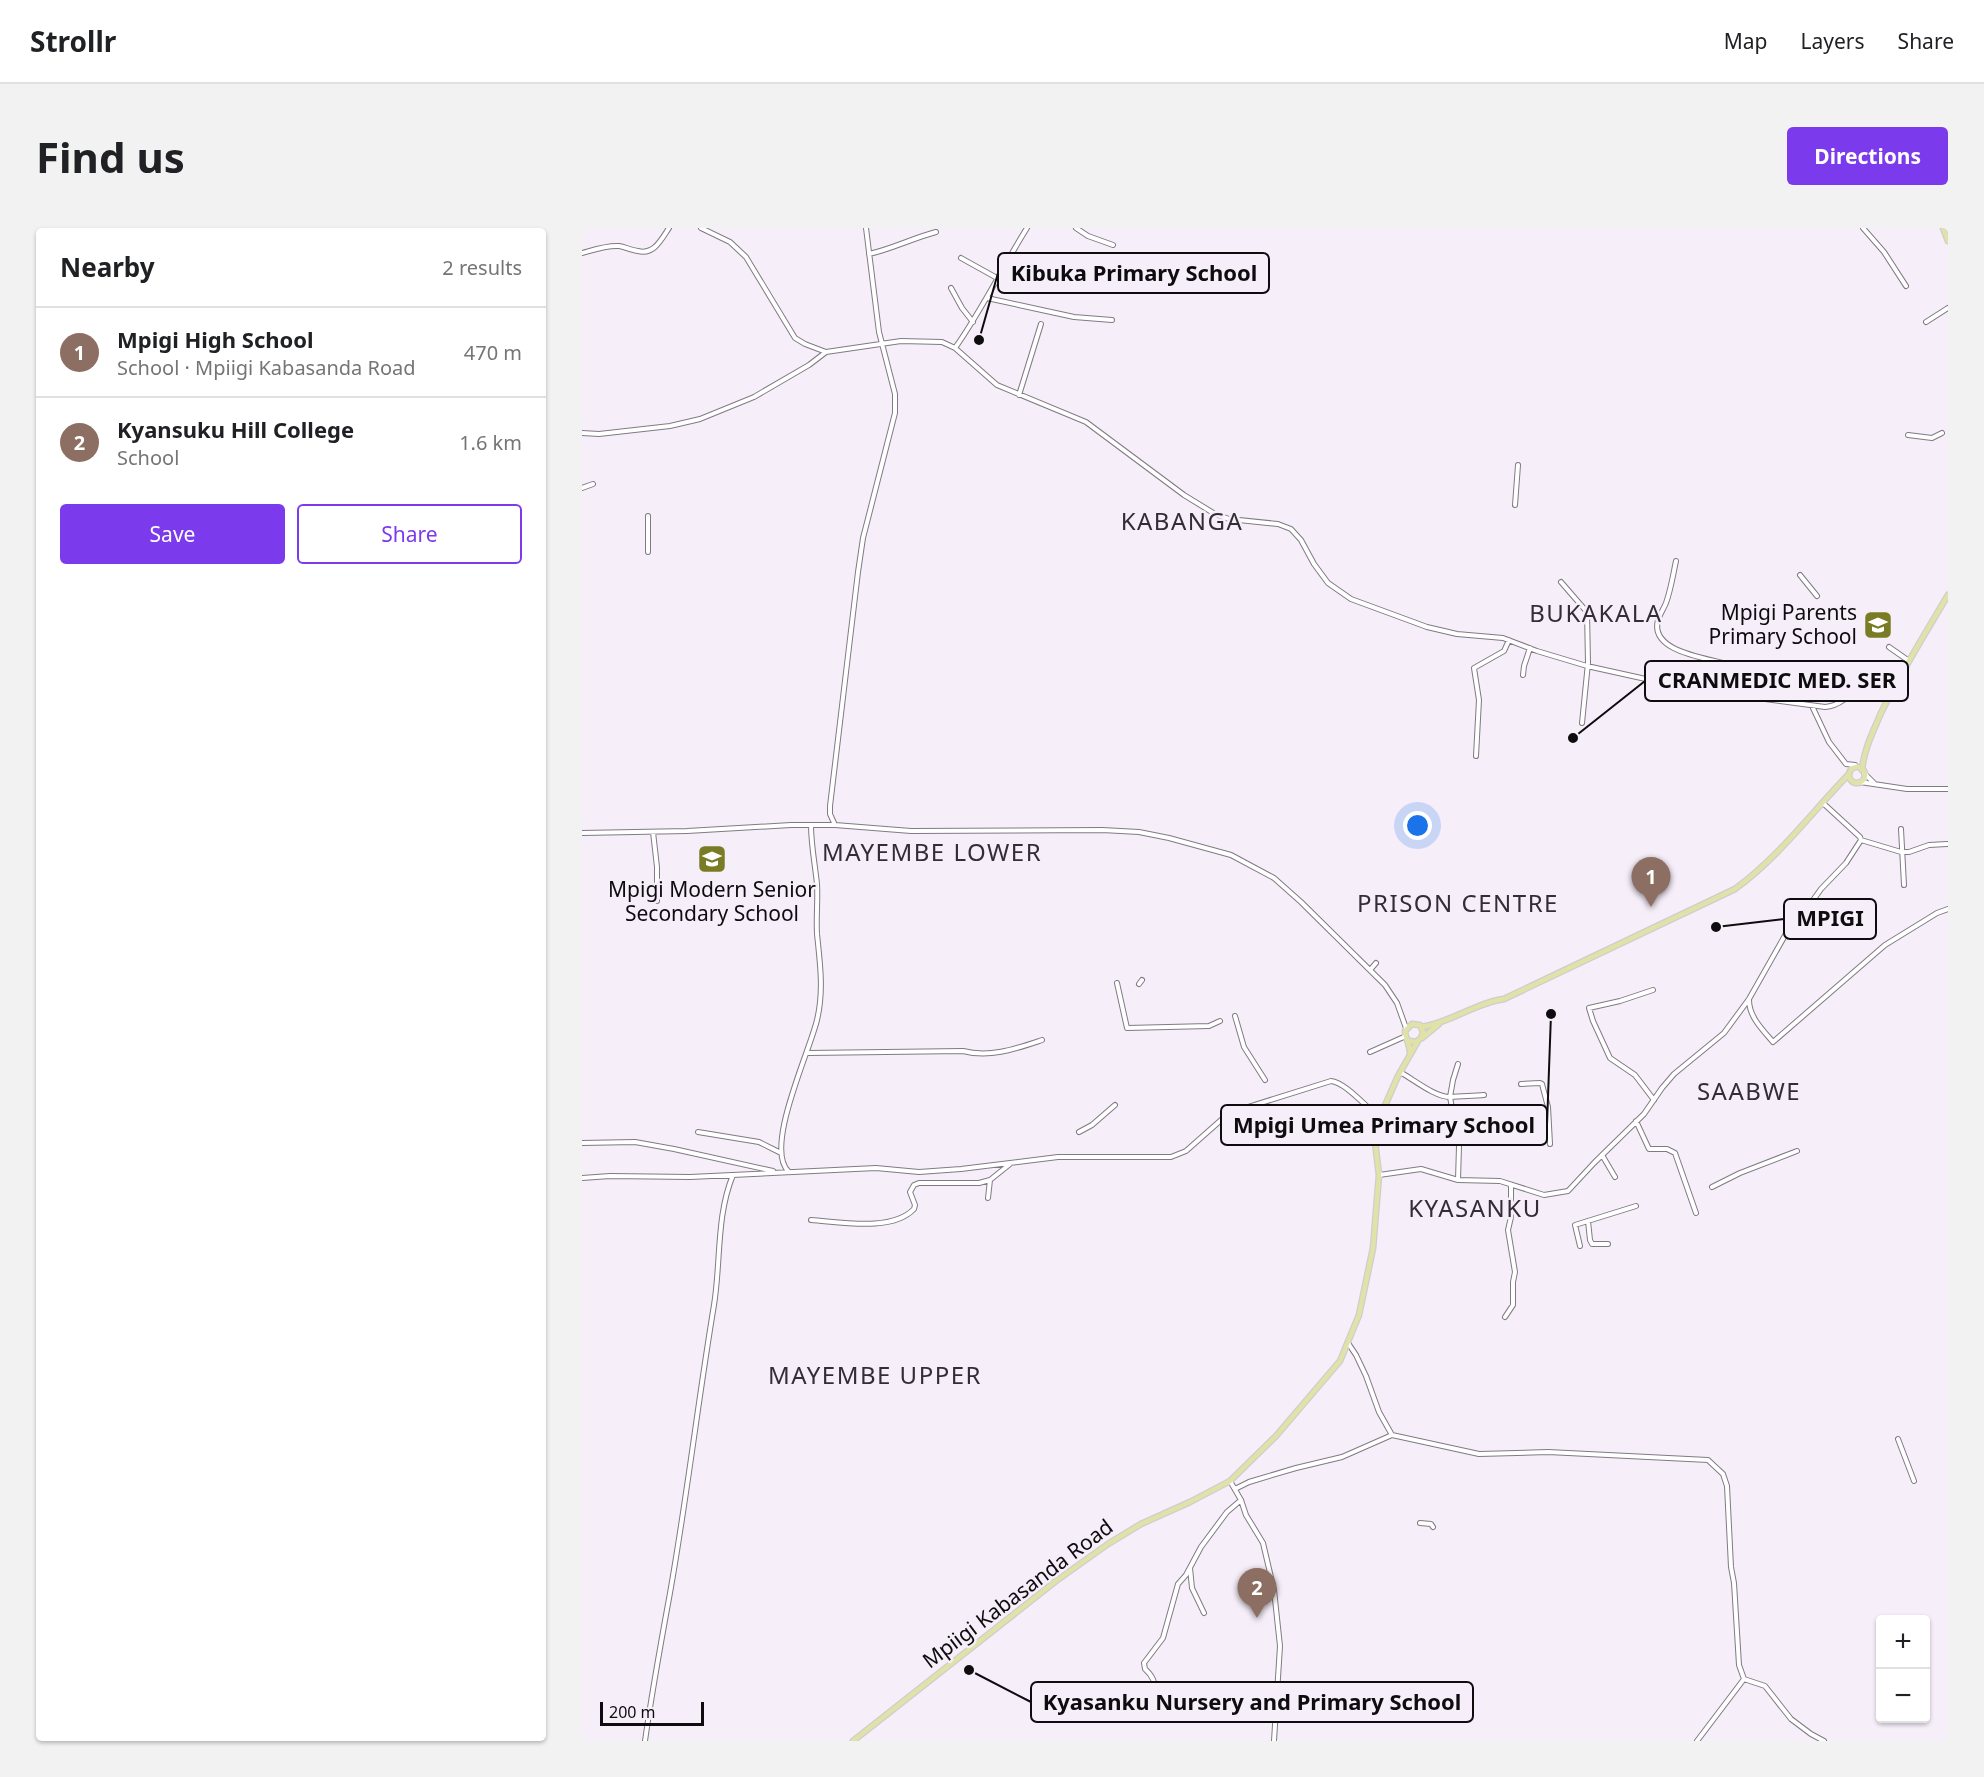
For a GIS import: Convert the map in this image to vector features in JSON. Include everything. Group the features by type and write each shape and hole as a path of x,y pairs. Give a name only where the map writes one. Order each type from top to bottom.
{"main road":[{"path":"1943,228 1948,241"},
{"path":"1853,782 1849,774 1863,755 1894,686 1948,595"},
{"path":"1838,786 1860,782 1863,779 1863,755"},
{"path":"1854,766 1863,771"},
{"name":"Mpiigi Kabasanda Road","path":"1421,1027 1444,1021 1491,1001 1504,999 1735,889 1762,866 1824,804 1849,774"},
{"name":"Mpiigi Kabasanda Road","path":"853,1741 1056,1581 1108,1544 1141,1524 1230,1481 1276,1436 1340,1361 1359,1315 1373,1248 1379,1175 1375,1142 1376,1126 1410,1054 1420,1040 1444,1021"},
{"path":"1412,1024 1421,1027 1423,1032 1420,1040 1408,1038 1406,1028 1412,1024"},
{"name":"Mpiigi Kabasanda Road","path":"1408,1038 1410,1054"}],"street":[{"path":"582,254 612,246 621,246 640,252 650,251 656,247 669,228"},
{"path":"701,228 730,242 746,257 795,338 805,344 826,352 882,344 931,341 942,342 955,348 997,385 1086,422 1184,495 1215,514 1229,519 1278,524 1291,529 1301,540 1314,564 1329,583 1351,599 1427,627 1456,634 1509,640 1587,666 1727,697 1750,697 1812,706 1831,706 1848,699 1868,677 1894,686"},
{"path":"835,825 830,814 830,806 858,572 863,538 895,413 895,394 879,332 866,228"},
{"path":"955,348 973,322 1027,228"},
{"path":"1076,228 1088,236 1113,245"},
{"path":"1863,228 1884,252 1906,286"},
{"path":"869,254 884,251 910,239 936,232"},
{"path":"961,258 997,278"},
{"path":"951,288 973,322"},
{"path":"987,298 1074,317 1113,320"},
{"path":"1926,322 1948,308"},
{"path":"1019,395 1041,324"},
{"path":"582,433 599,434 670,426 700,419 754,397 822,359 826,352"},
{"path":"1908,435 1932,438 1942,433"},
{"path":"1515,505 1518,465"},
{"path":"582,488 593,484"},
{"path":"648,516 648,552"},
{"path":"1676,561 1666,604 1658,621 1659,633 1663,641 1674,649 1730,665 1731,682 1727,697"},
{"path":"1800,575 1817,596"},
{"path":"1561,582 1587,612 1588,663 1582,723"},
{"path":"1476,756 1479,700 1474,668 1504,651 1509,640"},
{"path":"1889,647 1909,661"},
{"path":"1523,675 1530,648"},
{"path":"1812,706 1833,748 1846,764 1854,766"},
{"path":"1863,771 1875,784"},
{"path":"1860,782 1907,789 1948,789"},
{"path":"1824,804 1859,835 1861,840 1901,852 1909,852 1929,844 1947,844"},
{"path":"789,1172 782,1161 781,1153 784,1121 817,1022 822,984 816,914 818,900 811,825"},
{"path":"582,833 835,825 911,831 1126,831 1153,834 1231,855 1274,878 1302,902 1385,986 1397,1003 1406,1028"},
{"path":"1901,829 1904,885"},
{"path":"653,832 657,867 657,901"},
{"path":"1379,1175 1419,1168 1458,1180 1496,1180 1544,1195 1568,1191 1647,1110 1674,1074 1724,1033 1749,999 1796,916 1811,903 1846,863 1861,840"},
{"path":"1749,999 1752,1016 1773,1042 1885,945 1937,913 1948,909"},
{"path":"1370,970 1376,963"},
{"path":"1117,983 1127,1028 1209,1026 1220,1021"},
{"path":"1653,990 1589,1008 1610,1058 1635,1075 1654,1100"},
{"path":"1235,1016 1244,1047 1265,1080"},
{"path":"1403,1019 1412,1024"},
{"path":"1370,1052 1408,1038"},
{"path":"807,1053 963,1051 974,1054 1008,1052 1042,1040"},
{"path":"1458,1064 1450,1097 1459,1146 1458,1180"},
{"path":"1400,1072 1432,1091 1450,1097 1484,1095"},
{"path":"582,1178 733,1175 876,1168 919,1172 1058,1157 1171,1157 1186,1151 1229,1113 1260,1102 1295,1094 1325,1082 1338,1080 1379,1117"},
{"path":"1521,1084 1542,1084 1548,1107 1550,1144"},
{"path":"1079,1132 1092,1125 1115,1105"},
{"path":"1636,1121 1649,1149 1667,1149 1675,1153 1696,1213"},
{"path":"698,1132 759,1142 781,1153"},
{"path":"582,1143 635,1142 777,1172"},
{"path":"1712,1187 1740,1173 1797,1151"},
{"path":"1602,1155 1615,1177"},
{"path":"812,1220 869,1224 897,1219 914,1209 915,1205 910,1192 914,1185 919,1183 979,1183 990,1180 1011,1162"},
{"path":"645,1741 714,1302 724,1208 733,1175"},
{"path":"988,1198 990,1180"},
{"path":"1505,1317 1513,1305 1515,1272 1508,1230 1511,1217 1511,1185"},
{"path":"1580,1246 1575,1225 1636,1206"},
{"path":"1588,1221 1592,1244 1608,1244"},
{"path":"1348,1343 1366,1376 1378,1412 1392,1435"},
{"path":"1234,1489 1296,1467 1342,1457 1392,1435 1479,1454 1548,1452 1708,1460 1723,1474 1727,1485 1739,1665 1744,1679"},
{"path":"1899,1439 1914,1481"},
{"path":"1230,1481 1267,1554 1279,1628 1279,1681 1274,1741"},
{"path":"1153,1697 1156,1694 1154,1679 1152,1674 1145,1669 1144,1663 1163,1638 1178,1584 1190,1567 1193,1558 1227,1512 1241,1500"},
{"path":"1420,1523 1431,1524 1433,1527"},
{"path":"1190,1567 1192,1588 1204,1613"},
{"path":"1697,1741 1744,1679"},
{"path":"1744,1679 1765,1686 1791,1719 1824,1741"}],"place":[{"name":"Kibuka Primary School","path":"979,340"},
{"name":"Mpigi Parents Primary School","path":"1878,625"},
{"name":"CRANMEDIC MED. SER","path":"1573,738"},
{"name":"Mpigi Modern Senior Secondary School","path":"712,859"},
{"name":"Mpigi High School","path":"1651,907"},
{"name":"MPIGI","path":"1716,927"},
{"name":"Mpigi Umea Primary School","path":"1551,1014"},
{"name":"Kyansuku Hill College","path":"1257,1618"},
{"name":"Kyasanku Nursery and Primary School","path":"969,1670"}],"district":[{"name":"KABANGA","path":"1182,522"},
{"name":"BUKAKALA","path":"1596,614"},
{"name":"MAYEMBE LOWER","path":"932,853"},
{"name":"PRISON CENTRE","path":"1458,904"},
{"name":"SAABWE","path":"1749,1092"},
{"name":"KYASANKU","path":"1475,1209"},
{"name":"MAYEMBE UPPER","path":"875,1376"}]}
